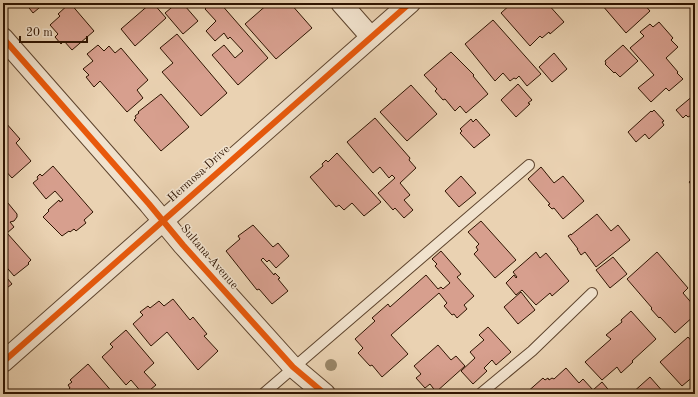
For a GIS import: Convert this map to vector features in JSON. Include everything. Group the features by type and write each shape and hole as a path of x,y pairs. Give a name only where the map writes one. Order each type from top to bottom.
{"street":[{"path":"341,3 371,37"},
{"name":"Hermosa Drive","path":"3,362 410,3"},
{"name":"Sultana Avenue","path":"3,38 293,367 325,394"}],"lane":[{"path":"262,394 529,165"},
{"path":"480,394 532,351 592,293"}],"building":[{"path":"45,3 33,13 26,4"},
{"path":"70,3 94,31 72,50 64,41 61,44 55,37 58,34 50,25 60,16 58,14"},
{"path":"151,3 153,3 166,18 135,46 121,29"},
{"path":"177,3 181,3 184,7 185,6 198,21 183,34 165,13"},
{"path":"211,3 220,3 268,58 238,85 212,55 224,45 235,58 243,51 230,37 228,39 224,33 215,41 206,31 216,21 205,9"},
{"path":"269,3 290,3 312,28 276,59 245,24"},
{"path":"512,3 547,3 564,22 550,34 549,32 542,38 540,36 530,46 501,13"},
{"path":"604,3 643,3 650,11 626,33 602,5"},
{"path":"493,20 541,74 527,86 519,76 510,81 503,73 495,81 465,44"},
{"path":"659,22 673,38 671,40 678,47 666,58 683,79 669,91 666,88 651,102 638,88 654,75 630,48 644,36 640,32 650,24 653,27"},
{"path":"177,34 227,93 201,116 162,72 173,63 160,48"},
{"path":"98,45 104,51 109,46 115,53 121,48 148,80 137,90 143,98 127,112 100,81 94,87 86,77 89,75 83,69 93,61 87,54"},
{"path":"623,45 638,61 620,77 605,64 605,61"},
{"path":"451,52 474,75 473,76 488,94 466,113 460,106 455,111 445,99 443,100 435,91 437,89 424,75"},
{"path":"554,53 567,69 552,82 539,67"},
{"path":"518,84 532,100 528,103 530,104 516,117 501,100"},
{"path":"411,85 437,114 407,141 380,112"},
{"path":"695,88 695,121 690,116 688,117 686,115 683,118 676,110 694,95 691,92"},
{"path":"161,94 189,127 161,151 134,120 136,118 135,116 139,113 138,112"},
{"path":"654,110 664,121 662,122 664,125 649,139 645,134 636,142 628,132"},
{"path":"375,118 410,158 409,160 416,168 400,183 410,195 404,200 413,210 404,218 395,208 393,210 378,193 395,178 392,175 389,178 380,167 373,173 347,142"},
{"path":"471,119 473,122 476,119 490,135 474,148 460,133 462,131 460,129"},
{"path":"5,122 20,139 16,143 31,161 12,178 3,168 3,124"},
{"path":"337,153 381,202 364,216 352,203 344,210 339,205 336,207 310,177 323,166 322,164 326,160 328,162"},
{"path":"53,166 93,212 84,220 86,223 76,231 74,229 62,236 43,217 59,200 60,202 63,200 55,191 46,199 33,183 38,179 37,177 40,174 42,176"},
{"path":"541,167 554,183 563,176 584,201 563,219 554,208 552,209 548,205 550,204 528,179"},
{"path":"461,176 476,193 459,207 445,191"},
{"path":"695,177 695,189 689,182"},
{"path":"3,197 17,214 14,221 10,222 14,227 7,233 31,260 28,263 29,264 14,276 3,263"},
{"path":"597,214 611,231 618,225 630,240 596,267 585,252 581,255 568,236"},
{"path":"481,221 516,260 495,278 474,254 478,250 476,247 479,244 468,232"},
{"path":"253,225 273,247 278,243 289,256 276,268 269,260 267,262 263,258 261,260 274,275 275,273 280,278 278,279 288,291 272,304 259,289 257,290 226,251 240,239 238,236"},
{"path":"441,251 461,274 457,277 474,296 464,305 467,309 457,318 444,306 447,303 439,293 391,335 408,354 382,377 372,365 370,366 358,353 363,348 355,339 375,321 372,318 388,304 390,307 426,275 438,289 441,287 443,289 450,283 435,266 437,264 432,259"},
{"path":"536,252 540,258 546,253 569,281 552,296 550,293 536,305 522,290 516,295 506,283 514,275 516,278 517,277 513,272"},
{"path":"657,252 688,288 683,293 695,307 695,315 675,333 651,309 652,308 627,279"},
{"path":"613,257 627,274 610,288 596,270"},
{"path":"3,273 12,284 3,291"},
{"path":"521,292 535,310 518,324 504,307"},
{"path":"173,299 190,320 193,317 207,334 204,336 218,351 198,370 167,332 151,346 133,324 143,315 140,312 148,306 150,308 159,301 164,306"},
{"path":"631,311 656,339 621,373 617,367 602,380 585,362 611,339 606,335 622,322 621,320"},
{"path":"488,327 511,352 496,365 492,360 484,368 487,371 473,384 461,371 475,358 470,352 484,340 479,335"},
{"path":"126,330 154,363 144,372 156,385 145,394 143,394 131,380 126,385 102,357 113,347 110,344"},
{"path":"688,337 695,345 695,375 682,386 660,362"},
{"path":"438,345 451,360 456,356 465,366 436,392 430,384 425,388 416,378 421,374 414,366"},
{"path":"88,364 114,394 65,393 70,388 68,385 72,382 70,380"},
{"path":"566,368 579,383 583,379 593,390 602,382 612,394 525,394 543,378 545,380 548,378 549,380 552,378 554,379"},
{"path":"650,377 665,394 631,394"}],"cycle path":[{"path":"3,362 410,3"},
{"path":"3,38 149,204 183,245 293,367 325,394"}]}
